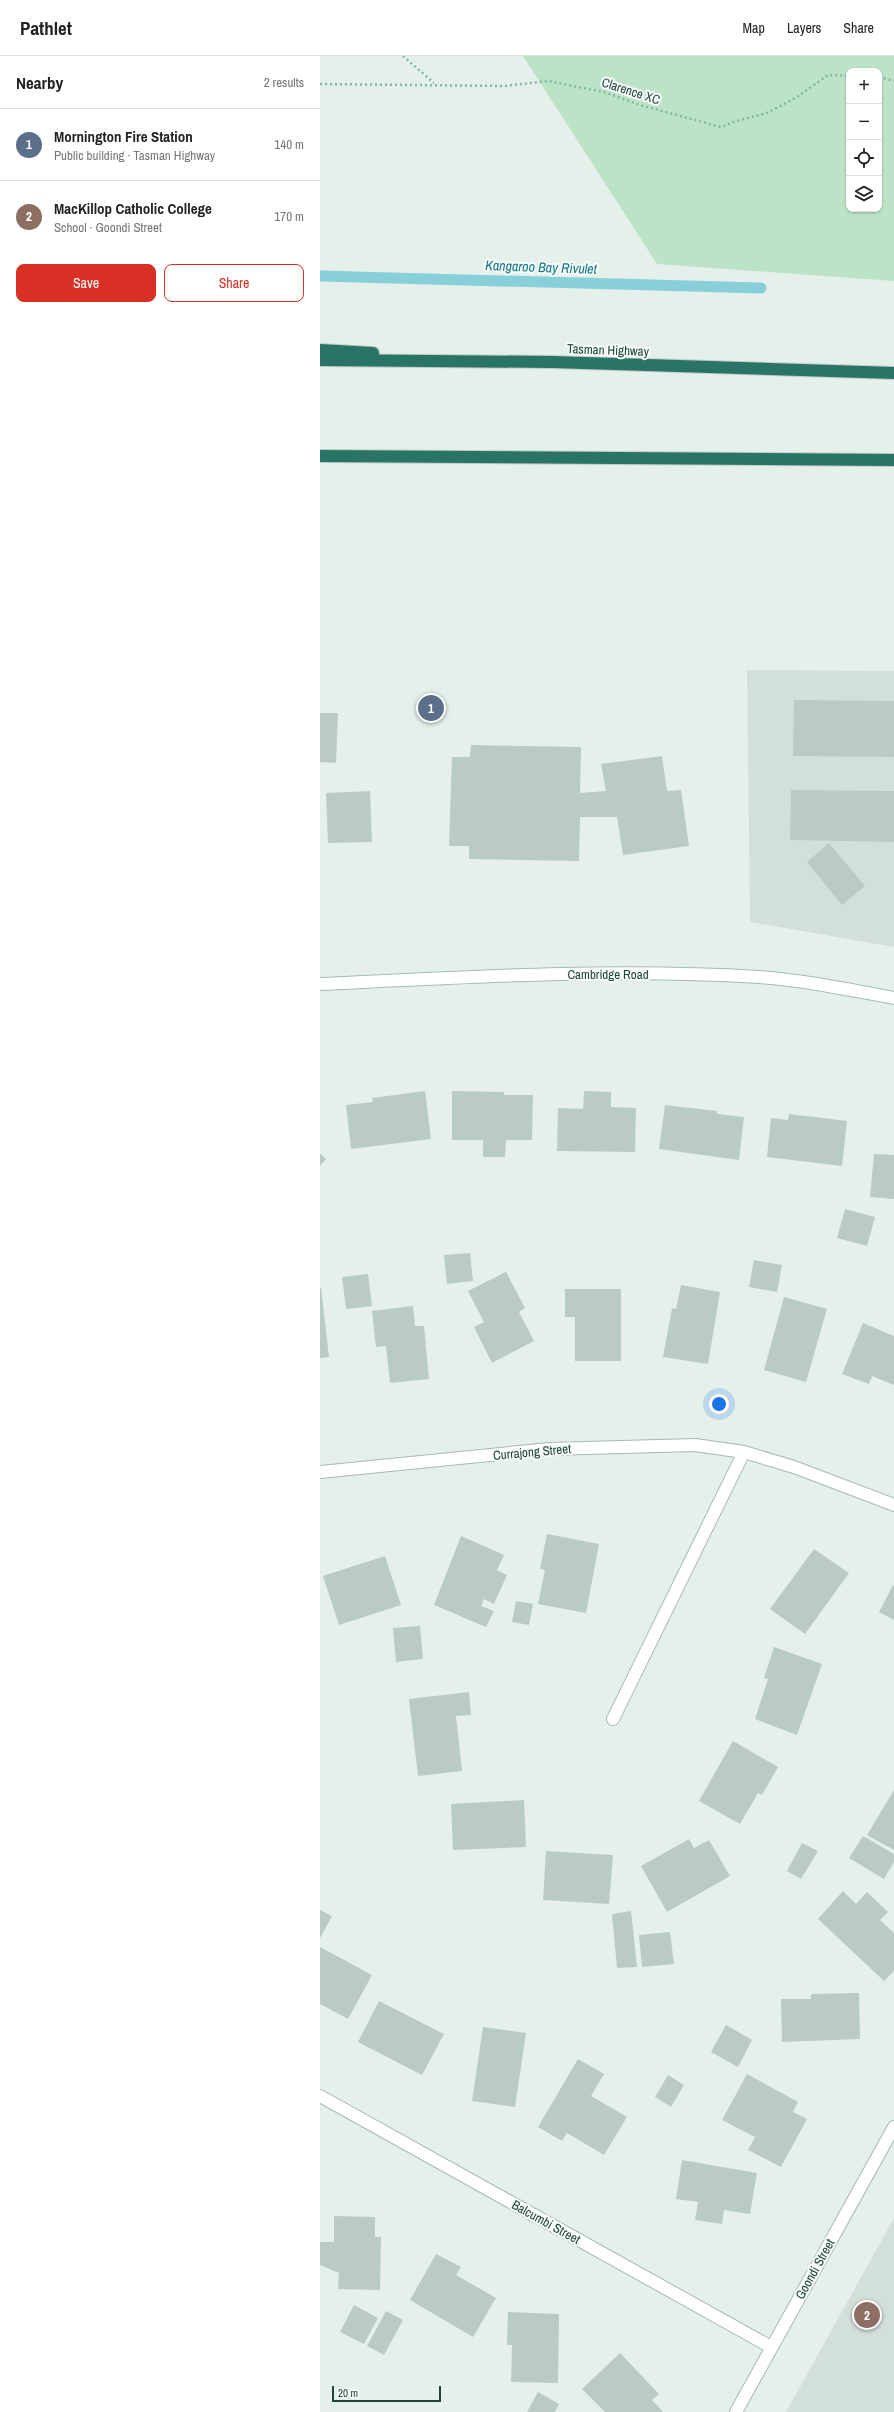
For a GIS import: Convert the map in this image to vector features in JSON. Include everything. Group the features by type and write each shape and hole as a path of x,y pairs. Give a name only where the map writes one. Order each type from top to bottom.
{"highway":[{"path":"320,350 553,362"},
{"name":"Tasman Highway","path":"320,360 553,362 894,373"},
{"path":"320,456 894,460"},
{"path":"320,463 416,457"}],"street":[{"name":"Cambridge Road","path":"320,984 574,974 665,974 760,977 894,998"},
{"name":"Currajong Street","path":"320,1472 549,1449 695,1445 744,1452 794,1467 894,1505"},
{"path":"612,1719 744,1452"},
{"name":"Balcumbi Street","path":"320,2096 771,2347"},
{"name":"Goondi Street","path":"736,2412 894,2127"}],"path":[{"path":"403,56 435,83"},
{"name":"Clarence XC","path":"320,84 435,83 504,86 548,81 604,92 640,105 721,127 736,121 767,113 797,97 828,75 846,76"},
{"path":"882,78 894,81"}],"shaded area":[{"path":"747,670 894,671 894,947 750,922"},
{"path":"894,2218 894,2412 786,2412"}],"green space":[{"path":"523,56 894,56 894,281 657,264"}],"building":[{"path":"794,700 894,701 894,757 793,756"},
{"path":"320,713 338,713 336,763 320,762"},
{"path":"471,745 581,747 580,793 606,791 601,764 662,756 667,791 681,790 689,846 623,855 617,817 580,817 579,861 469,859 469,846 449,846 452,757 470,757"},
{"path":"791,790 894,791 894,842 790,840"},
{"path":"370,791 372,842 328,843 326,793"},
{"path":"829,843 865,886 842,905 807,862"},
{"path":"425,1091 431,1139 351,1149 346,1105 373,1102 372,1098"},
{"path":"452,1091 504,1092 504,1095 533,1095 532,1140 506,1140 505,1157 483,1157 483,1140 452,1140"},
{"path":"584,1091 611,1092 611,1107 636,1108 635,1152 557,1151 558,1108 583,1109"},
{"path":"665,1105 717,1111 717,1114 744,1117 739,1160 659,1149"},
{"path":"789,1114 847,1121 842,1166 767,1157 771,1118 788,1120"},
{"path":"320,1153 326,1159 320,1166"},
{"path":"874,1154 894,1155 894,1199 870,1197"},
{"path":"845,1209 875,1217 867,1246 837,1238"},
{"path":"470,1253 473,1281 447,1284 444,1255"},
{"path":"754,1260 782,1265 777,1292 749,1287"},
{"path":"506,1272 525,1308 519,1312 534,1341 492,1363 474,1327 484,1322 468,1291"},
{"path":"368,1274 372,1306 346,1309 342,1277"},
{"path":"681,1285 720,1292 708,1364 663,1357 672,1308 676,1309"},
{"path":"321,1287 329,1357 320,1358 320,1288"},
{"path":"565,1289 621,1289 621,1361 575,1361 575,1317 565,1317"},
{"path":"784,1297 827,1309 806,1382 764,1370"},
{"path":"413,1306 415,1326 424,1326 429,1379 390,1383 386,1346 376,1347 372,1311"},
{"path":"863,1323 894,1336 894,1385 872,1376 869,1384 842,1374"},
{"path":"547,1534 599,1544 586,1613 538,1604 545,1570 540,1569"},
{"path":"461,1536 504,1555 497,1570 507,1575 494,1604 484,1599 481,1606 494,1611 486,1627 434,1605"},
{"path":"814,1549 849,1573 805,1634 770,1609"},
{"path":"385,1556 401,1605 339,1625 323,1576"},
{"path":"893,1585 894,1586 894,1620 879,1612"},
{"path":"516,1601 533,1604 529,1625 512,1622"},
{"path":"420,1626 423,1659 396,1662 393,1628"},
{"path":"774,1647 822,1664 797,1735 755,1719 768,1679 764,1678"},
{"path":"469,1692 471,1715 456,1716 462,1771 418,1776 409,1699"},
{"path":"733,1741 778,1767 762,1795 758,1793 740,1824 699,1801"},
{"path":"894,1790 894,1850 867,1835"},
{"path":"524,1800 526,1847 453,1850 451,1804"},
{"path":"863,1836 894,1854 894,1862 884,1879 849,1858"},
{"path":"689,1839 694,1848 709,1840 730,1876 667,1912 641,1866"},
{"path":"802,1843 818,1851 801,1879 787,1871"},
{"path":"546,1851 613,1855 609,1904 543,1900"},
{"path":"843,1891 856,1904 867,1892 888,1912 880,1920 894,1933 894,1971 884,1981 818,1919"},
{"path":"320,1910 332,1916 320,1938"},
{"path":"631,1911 637,1967 617,1968 612,1914"},
{"path":"670,1932 674,1964 642,1967 639,1935"},
{"path":"320,1947 372,1975 348,2019 320,2004"},
{"path":"859,1993 860,2039 782,2042 781,1999 811,1999 811,1994"},
{"path":"379,2001 444,2034 422,2075 358,2042"},
{"path":"726,2025 752,2040 738,2067 711,2052"},
{"path":"483,2027 526,2033 515,2107 472,2101"},
{"path":"578,2059 604,2074 591,2096 627,2117 604,2155 567,2133 562,2141 538,2127"},
{"path":"747,2074 798,2102 793,2112 807,2119 781,2167 748,2150 755,2137 722,2120"},
{"path":"668,2075 684,2085 671,2107 655,2097"},
{"path":"682,2160 757,2173 750,2214 724,2210 722,2224 695,2220 698,2202 676,2199"},
{"path":"334,2216 375,2217 375,2237 381,2237 380,2290 338,2289 339,2273 320,2265 320,2242 334,2242"},
{"path":"436,2254 461,2267 456,2275 496,2298 473,2337 410,2300"},
{"path":"354,2305 378,2318 364,2344 340,2332"},
{"path":"386,2311 403,2320 384,2355 367,2346"},
{"path":"508,2312 559,2314 558,2383 511,2382 512,2345 507,2345"},
{"path":"620,2353 659,2394 652,2400 663,2412 605,2412 582,2389"},
{"path":"538,2392 559,2404 555,2412 527,2412"}],"waterway":[{"name":"Kangaroo Bay Rivulet","path":"320,276 761,288"}],"place":[{"name":"Mornington Fire Station","path":"431,708"},
{"name":"MacKillop Catholic College","path":"867,2315"}]}
